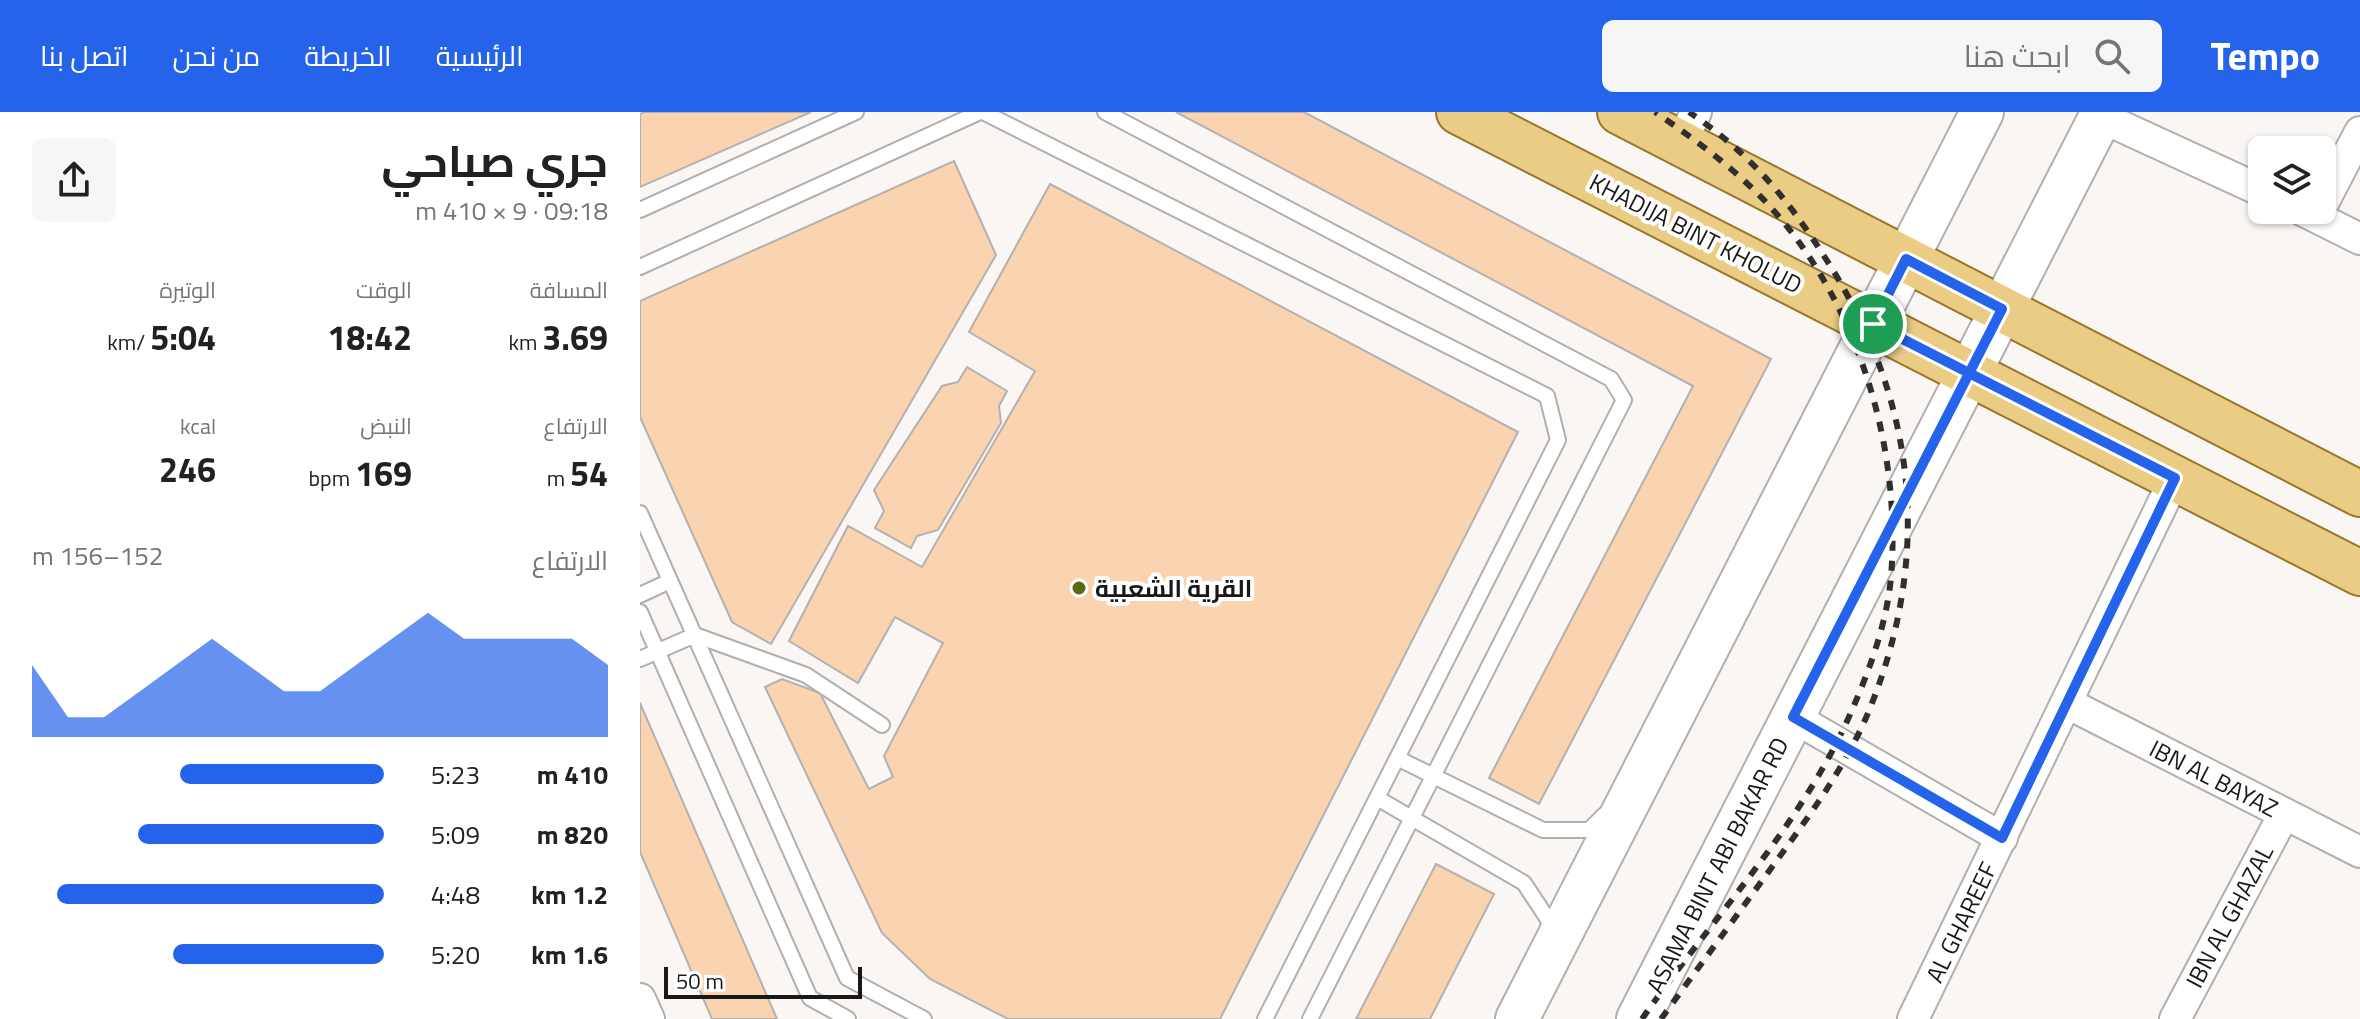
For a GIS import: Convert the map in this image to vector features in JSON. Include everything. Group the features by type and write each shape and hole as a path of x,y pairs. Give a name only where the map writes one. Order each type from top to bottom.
{"main road":[{"name":"KHADIJA BINT KHOLUD","path":"1459,112 2360,573"},
{"path":"1620,112 1688,128 1906,259 2358,489"},
{"path":"1517,1019 1982,112"},
{"name":"ASAMA BINT ABI BAKAR RD","path":"1638,1019 2102,114"}],"street":[{"path":"2102,114 2248,184"},
{"path":"2336,174 2360,132"},
{"path":"2336,224 2360,239"},
{"name":"AL GHAREEF","path":"1913,1019 2069,704 2175,478"},
{"name":"IBN AL BAYAZ","path":"2069,704 2360,852"},
{"path":"1793,717 2002,838"},
{"name":"IBN AL GHAZAL","path":"2175,1019 2284,814"},
{"path":"640,999 649,1019"}],"lane":[{"path":"640,210 856,112"},
{"path":"640,267 981,112 1547,396 1558,440 1265,1019"},
{"path":"1105,112 1611,379 1624,400 1310,1019"},
{"path":"640,513 847,978 924,1019"},
{"path":"640,595 670,581"},
{"path":"640,612 810,998 848,1019"},
{"path":"640,659 695,635 806,675 882,725"},
{"path":"1399,759 1543,830 1589,830 1637,785"},
{"path":"1377,798 1524,883 1549,921 1543,968"}],"building":[{"path":"811,112 640,187 640,114"},
{"path":"1176,112 1304,112 1771,359 1539,804 1489,778 1693,386"},
{"path":"954,161 996,255 771,644 732,622 640,417 640,301"},
{"path":"1050,184 1518,432 1220,1019 1008,1019 930,979 882,933 765,687 782,679 820,693 869,789 893,777 884,756 943,643 895,617 858,683 789,641 848,526 922,567 1035,371 969,332"},
{"path":"967,367 1007,391 999,406 1001,423 938,530 917,536 911,548 875,528 884,511 874,490 942,386 958,382"},
{"path":"640,703 777,1019 712,1019 640,852"},
{"path":"1436,864 1494,894 1430,1019 1356,1019"}],"railway":[{"path":"1642,1019 1755,869 1832,752 1859,694 1882,628 1891,577 1892,527 1889,475 1866,374 1824,280 1796,238 1763,199 1711,153 1655,112"},
{"path":"1661,1019 1812,812 1859,733 1889,654 1902,595 1908,536 1906,478 1896,422 1879,365 1855,310 1824,256 1780,195 1748,159 1689,112"}],"place":[{"name":"القرية الشعبية","path":"1079,588"}],"route":[{"path":"1873,324 1906,259 2002,309 1969,373 1793,717 2002,838 2175,478 1969,373 1873,324"}]}
